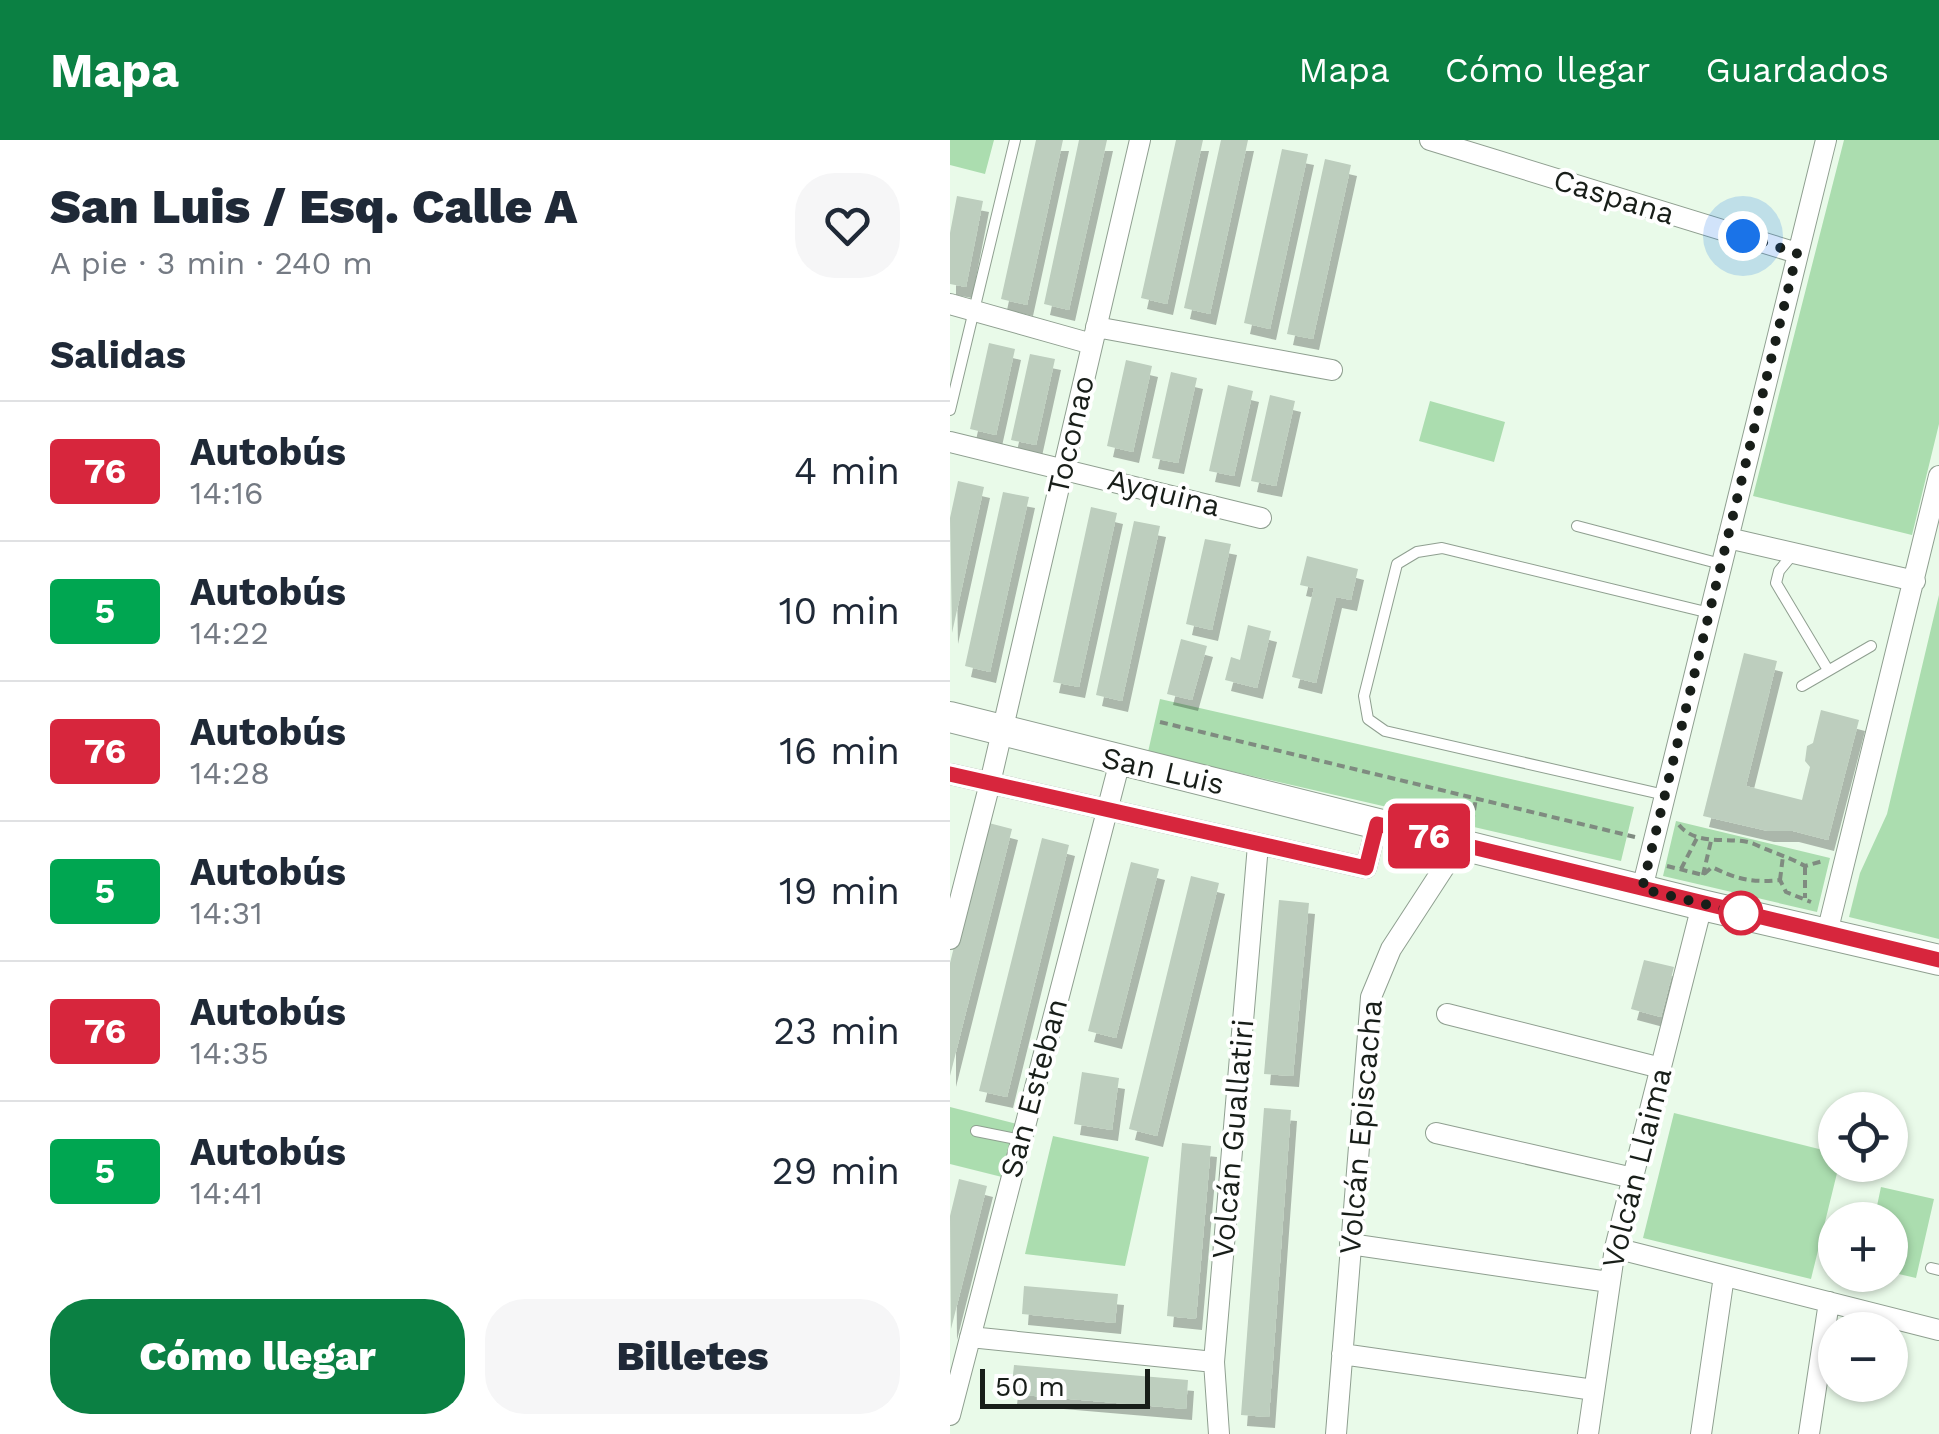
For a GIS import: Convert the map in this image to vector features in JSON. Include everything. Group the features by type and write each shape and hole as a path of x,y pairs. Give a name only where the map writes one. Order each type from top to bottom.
{"street":[{"name":"Toconao","path":"950,938 990,783 1140,140"},
{"name":"Caspana","path":"1430,140 1797,253"},
{"path":"1645,878 1826,140"},
{"path":"950,304 1094,335 1332,370"},
{"name":"Ayquina","path":"950,442 1261,518"},
{"path":"1829,924 1939,476"},
{"path":"1728,538 1914,581"},
{"name":"San Luis","path":"950,717 1460,844 1703,890 1829,924 1939,960"},
{"name":"San Esteban","path":"950,1415 1120,761"},
{"name":"San Luis","path":"950,774 1366,868 1377,824"},
{"name":"Volcán Episcacha","path":"1336,1434 1368,1014 1376,980 1391,949 1460,844"},
{"name":"Volcán Guallatiri","path":"1219,1434 1214,1362 1258,845"},
{"name":"Volcán Llaima","path":"1588,1434 1615,1248 1703,890"},
{"path":"1447,1014 1661,1068"},
{"path":"1436,1133 1633,1178"},
{"path":"1350,1244 1610,1282"},
{"path":"1615,1248 1939,1330"},
{"path":"1701,1434 1724,1276"},
{"path":"1809,1434 1829,1302"},
{"path":"970,1337 1214,1362"},
{"path":"1342,1354 1594,1390"}],"lane":[{"path":"950,410 1015,140"},
{"path":"1578,526 1722,564"},
{"path":"1665,795 1385,731 1368,718 1364,696 1397,564 1417,552 1442,548 1710,614"},
{"path":"1794,553 1779,571 1778,588 1828,670"},
{"path":"1802,686 1870,646"},
{"path":"976,1131 1021,1140"}],"path":[{"path":"1160,722 1654,842"},
{"path":"1680,825 1685,832 1711,840 1751,842 1805,866 1822,862"},
{"path":"1645,878 1681,869 1698,836"},
{"path":"1703,890 1711,840"},
{"path":"1783,856 1780,880 1786,892 1805,898 1829,924"},
{"path":"1805,866 1805,898"},
{"path":"1703,890 1712,867 1756,883 1780,880"},
{"path":"1681,869 1703,890"}],"green space":[{"path":"950,140 994,140 985,174 950,165"},
{"path":"1844,140 1939,140 1939,424 1912,535 1753,496"},
{"path":"1430,401 1505,422 1494,462 1419,441"},
{"path":"1939,595 1939,939 1849,917 1860,873 1887,814"},
{"path":"1160,699 1634,807 1621,861 1148,752"},
{"path":"1676,821 1830,858 1817,912 1663,876"},
{"path":"950,1107 1017,1124 1002,1177 950,1164"},
{"path":"1674,1113 1818,1149 1818,1182 1835,1182 1830,1202 1818,1202 1818,1250 1811,1279 1643,1238"},
{"path":"1053,1136 1149,1157 1125,1266 1025,1254"},
{"path":"1881,1187 1934,1199 1916,1278 1908,1276 1908,1202 1878,1202"}],"building":[{"path":"1036,140 1063,140 1027,305 1001,299"},
{"path":"1079,140 1107,140 1069,310 1044,304"},
{"path":"1176,140 1203,140 1167,304 1141,298"},
{"path":"1221,140 1248,140 1210,314 1184,308"},
{"path":"1282,149 1308,154 1270,329 1244,323"},
{"path":"1325,159 1351,165 1313,339 1287,334"},
{"path":"957,196 983,201 966,287 950,284 950,233"},
{"path":"989,343 1015,349 996,435 970,429"},
{"path":"1030,354 1055,359 1036,445 1011,440"},
{"path":"1126,360 1152,366 1133,452 1107,446"},
{"path":"1171,372 1197,378 1178,463 1152,458"},
{"path":"1228,385 1253,391 1234,476 1209,471"},
{"path":"1270,395 1295,401 1276,486 1251,481"},
{"path":"958,481 984,487 952,633 950,518"},
{"path":"1003,492 1029,497 990,672 965,666"},
{"path":"1091,507 1117,513 1079,687 1053,682"},
{"path":"1134,521 1160,526 1122,701 1096,695"},
{"path":"1205,539 1231,544 1212,630 1186,624"},
{"path":"1307,556 1358,569 1351,600 1336,597 1316,683 1292,677 1314,588 1300,585"},
{"path":"1248,625 1271,631 1257,688 1225,680 1231,657 1240,660"},
{"path":"1181,639 1207,646 1192,700 1167,694"},
{"path":"1744,653 1777,661 1746,786 1802,800 1810,767 1805,761 1807,746 1813,743 1821,710 1859,720 1828,840 1703,816"},
{"path":"985,822 1012,829 950,1076 950,963"},
{"path":"1042,838 1069,845 1007,1097 979,1091"},
{"path":"1131,862 1159,869 1116,1038 1088,1031"},
{"path":"1191,876 1219,883 1157,1136 1129,1129"},
{"path":"1279,900 1309,903 1293,1076 1264,1074"},
{"path":"1644,960 1674,967 1661,1017 1631,1009"},
{"path":"1082,1072 1119,1078 1112,1130 1074,1124"},
{"path":"1264,1108 1291,1110 1269,1417 1241,1415"},
{"path":"1182,1143 1211,1146 1196,1319 1167,1316"},
{"path":"959,1179 987,1186 951,1329 950,1216"},
{"path":"1024,1286 1118,1294 1115,1323 1022,1314"},
{"path":"1014,1365 1188,1380 1186,1409 1011,1394"}],"bus line":[{"name":"76","path":"950,774 1366,868 1377,824 1939,960"}],"route":[{"path":"1741,913 1642,889 1797,253 1743,236"}]}
